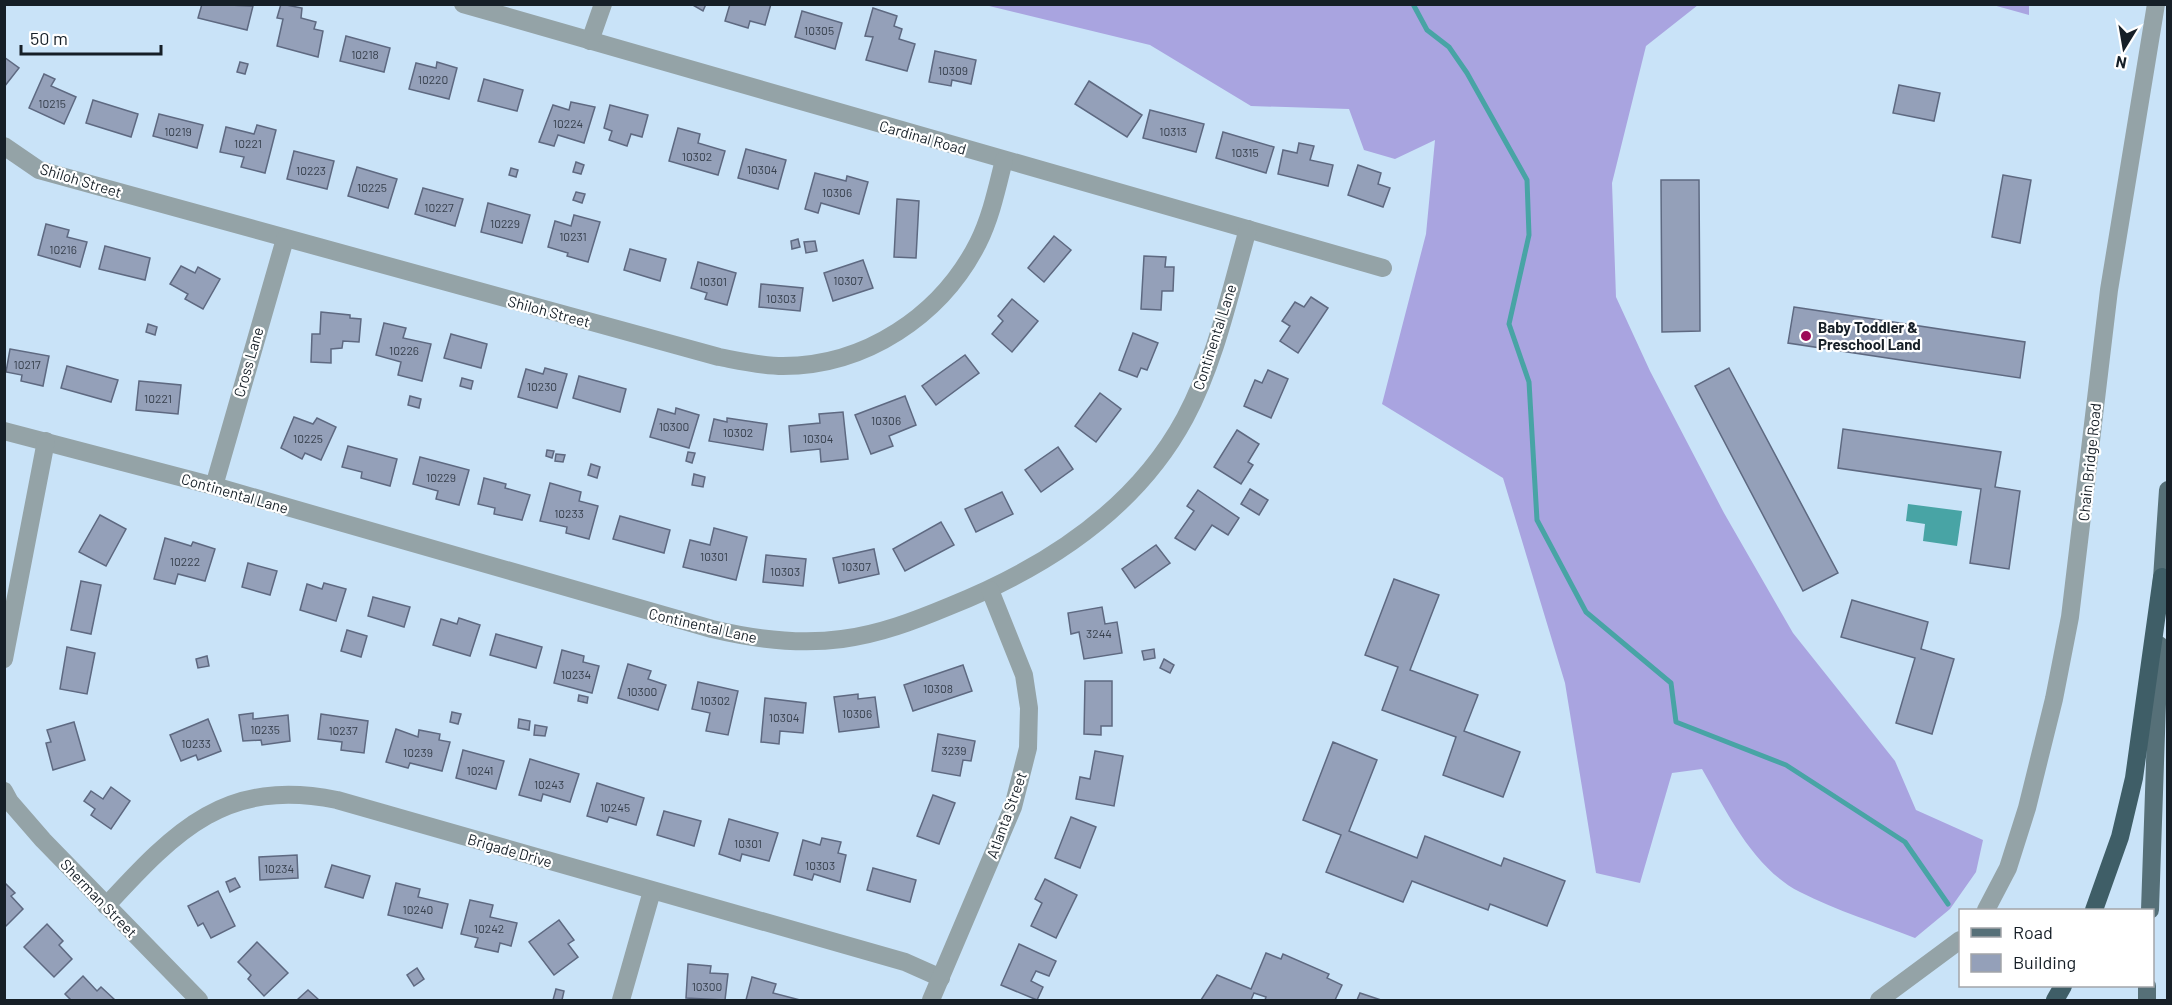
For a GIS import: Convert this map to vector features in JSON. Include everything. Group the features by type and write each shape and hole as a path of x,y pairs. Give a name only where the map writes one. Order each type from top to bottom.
{"highway":[{"path":"2094,909 2120,837 2134,778 2162,577"}],"main road":[{"path":"2150,909 2162,577 2168,490"}],"street":[{"name":"Cardinal Road","path":"463,4 1383,268"},
{"path":"590,41 603,4"},
{"name":"Chain Bridge Road","path":"1987,909 2008,868 2027,808 2051,710 2070,616 2109,290 2156,4"},
{"name":"Shiloh Street","path":"4,146 39,170 719,357 761,365 804,365 840,358 878,343 909,325 937,301 970,259 990,213 1004,160"},
{"name":"Continental Lane","path":"4,431 214,486 667,617 763,639 813,641 866,635 906,624 990,590 1065,547 1095,526 1130,494 1161,456 1184,419 1203,380 1248,230"},
{"name":"Cross Lane","path":"214,486 285,239"},
{"path":"4,659 46,441"},
{"name":"Atlanta Street","path":"931,1000 1013,807 1028,748 1029,708 1024,675 990,590"},
{"name":"Sherman Street","path":"4,791 24,819 199,1000"},
{"name":"Brigade Drive","path":"106,906 136,874 196,820 237,801 282,794 337,800 905,962 941,978"},
{"path":"621,1000 652,891"},
{"path":"1879,1000 1959,941"}],"shaded area":[{"path":"985,5 1698,5 1646,46 1612,183 1616,297 1650,371 1724,513 1793,633 1895,761 1916,810 1983,840 1976,872 1950,909 1915,938 1800,892 1783,882 1755,854 1702,769 1672,773 1640,883 1596,873 1565,683 1503,478 1382,404 1426,234 1435,140 1395,159 1364,150 1349,109 1251,106 1150,45"},
{"path":"1993,5 2029,5 2029,15"},
{"path":"1908,504 1962,511 1957,546 1923,541 1925,524 1906,521"}],"building":[{"path":"202,4 253,6 247,30 198,18"},
{"path":"281,4 302,8 301,18 316,22 314,29 323,31 318,57 277,46 283,19 277,18"},
{"path":"691,4 706,4 703,11"},
{"path":"730,4 771,4 765,25 750,21 748,28 725,21"},
{"path":"873,8 897,16 894,26 902,29 899,39 915,44 907,71 866,60 873,37 865,36"},
{"path":"802,11 842,23 835,49 795,37"},
{"path":"346,36 390,48 384,72 340,61"},
{"path":"935,51 976,60 971,84 952,80 951,86 929,82"},
{"path":"4,57 19,68 4,87"},
{"path":"240,62 248,64 245,74 237,72"},
{"path":"437,62 457,68 449,99 409,89 416,63 436,68"},
{"path":"44,74 55,79 51,86 76,97 64,124 29,108"},
{"path":"484,79 523,90 517,111 478,101"},
{"path":"1089,81 1142,115 1127,137 1075,104"},
{"path":"1899,85 1940,93 1934,121 1893,113"},
{"path":"93,100 138,114 131,137 86,123"},
{"path":"571,102 595,107 584,143 558,135 554,146 539,142 553,105 569,110"},
{"path":"610,105 648,115 642,137 631,134 627,146 609,140 612,131 604,128"},
{"path":"1150,110 1204,124 1196,152 1143,138"},
{"path":"159,114 203,125 197,148 153,136"},
{"path":"257,125 276,130 265,173 241,167 244,157 220,152 226,127 254,134"},
{"path":"678,128 700,134 698,143 725,151 718,175 669,161"},
{"path":"1223,132 1274,147 1266,173 1216,158"},
{"path":"1299,143 1314,146 1310,160 1333,165 1328,186 1278,174 1283,150 1297,153"},
{"path":"746,149 786,160 778,189 738,178"},
{"path":"294,151 334,161 327,189 287,179"},
{"path":"576,162 584,165 581,174 573,172"},
{"path":"1358,165 1381,173 1378,184 1390,188 1383,207 1348,195"},
{"path":"357,167 397,179 388,208 348,196"},
{"path":"511,168 518,170 516,177 509,175"},
{"path":"815,173 846,181 847,176 868,182 859,214 821,203 818,213 805,209"},
{"path":"2003,175 2031,180 2020,243 1992,237"},
{"path":"1661,180 1699,180 1700,331 1662,332"},
{"path":"423,188 463,199 455,226 415,214"},
{"path":"576,192 585,194 582,203 573,200"},
{"path":"897,199 919,201 916,258 894,257"},
{"path":"488,203 530,215 522,243 481,232"},
{"path":"574,215 600,222 588,262 548,247 555,221 571,226"},
{"path":"46,224 69,230 67,237 87,242 80,267 38,255"},
{"path":"1054,236 1071,250 1044,282 1028,268"},
{"path":"798,239 800,247 792,249 791,241"},
{"path":"815,241 817,251 806,253 804,242"},
{"path":"105,246 150,258 145,280 99,269"},
{"path":"630,249 666,259 660,281 624,270"},
{"path":"1144,256 1166,257 1165,267 1174,267 1173,291 1162,291 1161,310 1141,309"},
{"path":"863,260 873,288 833,301 824,273"},
{"path":"698,262 736,273 727,305 705,299 707,293 691,288"},
{"path":"181,266 195,273 198,267 220,279 203,309 185,299 188,294 170,284"},
{"path":"761,284 803,288 800,311 759,307"},
{"path":"1311,297 1328,308 1298,353 1280,341 1290,326 1282,321 1295,302 1304,307"},
{"path":"1012,299 1038,321 1012,352 992,334 1003,321 998,316"},
{"path":"1794,307 2025,342 2020,378 1788,343"},
{"path":"321,312 350,315 350,318 361,319 359,342 343,341 342,348 331,349 331,363 311,362 312,334 320,334"},
{"path":"384,323 406,328 403,338 431,344 422,381 398,375 401,362 376,355"},
{"path":"148,324 157,327 155,335 146,332"},
{"path":"1133,333 1158,343 1147,370 1141,368 1137,377 1119,370"},
{"path":"451,334 487,344 481,368 444,358"},
{"path":"10,349 49,356 43,386 21,381 22,375 6,372"},
{"path":"965,355 979,373 936,405 922,386"},
{"path":"67,366 118,380 111,402 61,388"},
{"path":"545,368 567,374 557,408 518,397 526,369 543,374"},
{"path":"1729,368 1838,573 1803,591 1695,386"},
{"path":"1268,370 1288,379 1271,418 1244,406 1255,380 1262,383"},
{"path":"579,376 626,389 620,412 573,398"},
{"path":"462,378 473,381 471,389 460,386"},
{"path":"139,381 181,385 178,414 136,410"},
{"path":"1100,393 1121,409 1096,442 1075,426"},
{"path":"410,396 421,399 419,408 408,405"},
{"path":"905,396 916,425 889,436 893,446 871,454 855,415"},
{"path":"676,408 699,415 689,448 650,437 658,409 675,414"},
{"path":"843,412 848,459 821,462 820,449 791,452 789,426 820,423 819,414"},
{"path":"294,417 313,424 317,418 336,427 321,460 305,453 302,459 281,448"},
{"path":"727,418 767,424 763,450 709,441 714,419 727,422"},
{"path":"1843,429 2001,452 1995,487 2020,491 2009,569 1970,563 1981,489 1838,468"},
{"path":"1237,430 1259,444 1248,462 1253,465 1241,484 1214,467"},
{"path":"348,446 397,459 390,486 361,478 362,472 342,467"},
{"path":"1058,447 1073,469 1041,492 1025,470"},
{"path":"547,450 554,451 552,458 546,456"},
{"path":"688,452 695,453 692,463 686,461"},
{"path":"556,454 565,455 563,462 555,461"},
{"path":"420,457 469,470 459,505 436,499 438,491 413,484"},
{"path":"591,464 600,467 597,478 588,475"},
{"path":"694,474 705,477 703,487 692,485"},
{"path":"484,478 506,484 505,488 530,495 522,520 494,514 495,508 478,504"},
{"path":"550,483 581,492 579,501 598,506 589,539 566,533 567,527 540,521"},
{"path":"1250,489 1268,500 1259,515 1241,504"},
{"path":"1198,490 1239,518 1228,535 1212,525 1195,550 1175,538 1194,511 1187,506"},
{"path":"1002,492 1013,514 976,532 965,509"},
{"path":"100,515 126,529 106,566 79,552"},
{"path":"620,516 670,530 664,553 613,539"},
{"path":"941,522 954,545 905,571 893,549"},
{"path":"714,528 747,537 736,580 683,567 690,540 710,545"},
{"path":"165,538 191,546 193,542 215,549 205,581 178,574 175,584 154,579"},
{"path":"1156,545 1170,563 1135,588 1122,569"},
{"path":"874,549 879,574 839,583 833,558"},
{"path":"766,555 806,559 803,586 763,582"},
{"path":"248,563 277,571 270,595 242,587"},
{"path":"1394,579 1439,595 1410,670 1478,695 1464,731 1520,752 1503,797 1443,775 1456,737 1382,710 1398,667 1365,655"},
{"path":"81,581 101,585 91,634 71,630"},
{"path":"324,583 346,589 336,621 300,610 307,584 322,589"},
{"path":"373,597 410,607 404,627 368,616"},
{"path":"1852,600 1928,622 1921,649 1954,659 1932,734 1896,723 1915,658 1841,637"},
{"path":"1102,607 1105,624 1117,622 1122,653 1084,659 1079,632 1071,634 1068,613"},
{"path":"459,618 480,625 470,656 433,645 441,619 457,624"},
{"path":"347,630 367,636 361,657 341,651"},
{"path":"496,634 542,647 536,668 490,655"},
{"path":"67,647 95,653 87,694 60,689"},
{"path":"1154,649 1155,658 1144,660 1142,651"},
{"path":"562,650 584,656 583,662 599,666 592,693 554,683"},
{"path":"207,656 209,666 198,668 196,659"},
{"path":"1164,659 1174,665 1170,673 1160,668"},
{"path":"628,664 651,671 648,679 666,685 658,710 618,698"},
{"path":"963,665 972,691 913,711 904,685"},
{"path":"1085,681 1112,681 1112,726 1101,726 1101,735 1084,734"},
{"path":"698,682 738,691 728,735 706,731 710,713 692,709"},
{"path":"858,694 858,699 875,697 879,727 839,732 834,697"},
{"path":"579,695 588,697 587,703 578,701"},
{"path":"765,698 806,703 803,733 780,731 779,744 761,742"},
{"path":"452,712 461,714 458,724 450,722"},
{"path":"253,713 253,719 288,715 290,741 262,745 261,740 243,741 239,715"},
{"path":"321,714 368,721 364,753 341,750 342,742 318,739"},
{"path":"208,719 221,751 198,760 196,755 181,761 170,735"},
{"path":"519,719 530,721 529,730 518,728"},
{"path":"74,722 85,760 53,770 46,743 51,742 47,730"},
{"path":"535,725 547,727 545,736 534,735"},
{"path":"396,729 418,737 419,730 440,734 439,740 450,742 442,771 410,763 408,768 386,762"},
{"path":"938,734 975,741 971,761 963,760 960,776 932,771"},
{"path":"1333,742 1377,760 1349,831 1417,858 1425,836 1501,866 1504,858 1565,881 1547,926 1490,904 1488,910 1412,881 1403,902 1326,872 1341,835 1303,820"},
{"path":"463,750 504,761 496,789 456,778"},
{"path":"1095,751 1123,756 1114,806 1076,799 1080,777 1090,779"},
{"path":"530,759 579,774 570,802 543,794 541,801 519,795"},
{"path":"597,783 644,798 636,825 609,817 607,822 587,816"},
{"path":"111,787 130,801 111,829 91,815 95,809 84,801 91,791 103,799"},
{"path":"933,795 955,803 939,844 917,836"},
{"path":"664,811 701,821 694,846 657,835"},
{"path":"1071,817 1096,827 1080,868 1055,858"},
{"path":"729,819 778,833 769,861 742,854 740,861 719,854"},
{"path":"822,838 841,842 838,853 846,855 840,882 814,874 812,880 794,875 803,840 820,845"},
{"path":"297,855 298,878 260,880 259,857"},
{"path":"332,865 370,876 363,898 325,887"},
{"path":"873,868 916,880 910,902 867,890"},
{"path":"235,878 240,887 230,892 226,882"},
{"path":"1045,879 1077,895 1056,938 1031,926 1042,903 1035,899"},
{"path":"4,882 15,893 11,896 23,909 5,927"},
{"path":"396,883 420,889 418,897 448,904 442,928 388,915"},
{"path":"218,891 235,926 211,938 203,923 198,926 188,906"},
{"path":"470,900 493,905 490,917 517,923 511,946 500,943 498,952 475,947 478,938 461,934"},
{"path":"559,920 574,940 568,944 578,957 554,975 529,942"},
{"path":"47,924 63,941 59,945 72,959 54,977 24,947"},
{"path":"257,942 288,973 264,996 248,979 251,975 238,962"},
{"path":"1019,944 1056,961 1049,976 1036,971 1031,981 1043,987 1037,1000 1001,985"},
{"path":"1266,953 1281,959 1283,954 1329,974 1327,978 1342,985 1335,1000 1265,1000 1266,997 1254,993 1251,1000 1201,1000 1217,975 1251,989"},
{"path":"688,964 711,966 710,973 728,974 725,1000 686,998"},
{"path":"417,968 424,979 414,986 407,975"},
{"path":"83,976 97,991 101,987 115,1000 71,1000 65,994"},
{"path":"752,977 776,984 773,993 800,1000 746,1000"},
{"path":"556,989 564,991 562,1000 553,1000"},
{"path":"308,990 319,1000 297,1000"},
{"path":"1360,993 1381,1000 1357,1000"}],"waterway":[{"path":"1413,4 1427,30 1449,47 1467,73 1527,180 1529,235 1509,324 1529,382 1537,520 1586,612 1671,683 1676,722 1786,765 1905,842 1948,904"}],"place":[{"name":"Baby Toddler & Preschool Land","path":"1806,336"}]}
